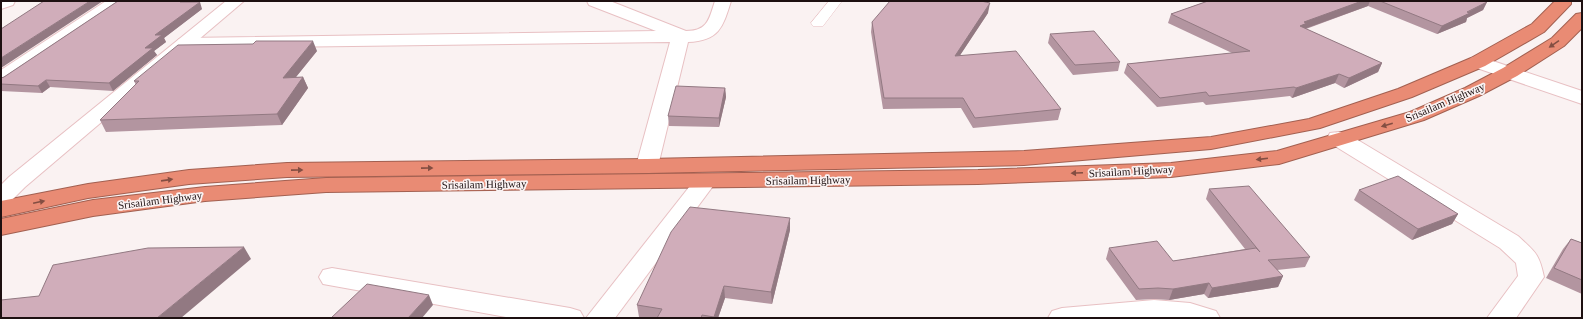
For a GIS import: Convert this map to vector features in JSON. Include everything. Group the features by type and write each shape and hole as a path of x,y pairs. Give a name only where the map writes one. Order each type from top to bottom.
{"highway":[{"name":"Srisailam Highway","path":"1,210 88,192 189,177 288,170 647,166 1024,158 1211,143 1313,124 1405,94 1478,62 1538,28 1563,4 1563,1"},
{"name":"Srisailam Highway","path":"1,228 93,208 204,194 326,185 705,182 978,177 1171,170 1279,157 1338,138 1417,116 1472,92 1510,72 1558,42 1582,18"}],"street":[{"path":"1,4 7,1"},
{"path":"1,79 117,1"},
{"path":"1,198 17,182 236,1"},
{"path":"595,1 681,35"},
{"path":"185,43 681,35 699,36 709,32 715,26 723,1"},
{"path":"647,166 681,35"},
{"path":"1478,62 1582,98"},
{"path":"1338,138 1509,242 1528,260 1531,277 1502,318"},
{"path":"600,318 705,182"},
{"path":"332,277 570,318"},
{"path":"1062,318 1160,310 1194,313 1206,318"}],"lane":[{"path":"818,23 836,1"}],"building":[{"path":"44,1 90,1 1,58 1,29"},
{"path":"118,1 200,2 155,35 162,35 145,48 153,48 109,83 46,80 38,86 1,84 1,78"},
{"path":"890,1 981,1 990,3 955,56 1016,51 1061,109 975,118 963,98 884,98 872,22"},
{"path":"1208,1 1362,1 1304,22 1307,23 1300,26 1382,63 1349,78 1339,74 1296,88 1209,96 1206,92 1160,98 1127,64 1250,51 1171,14"},
{"path":"1380,1 1487,2 1467,12 1470,13 1442,26"},
{"path":"1094,31 1120,62 1075,65 1050,34"},
{"path":"256,41 313,41 283,78 303,77 277,114 100,120 139,81 134,81 178,45 253,44"},
{"path":"676,86 725,88 719,118 668,116"},
{"path":"1398,176 1458,214 1418,229 1359,190"},
{"path":"1249,186 1310,257 1268,260 1283,276 1212,288 1209,283 1173,289 1139,289 1109,248 1157,241 1173,261 1256,248 1260,252 1209,189"},
{"path":"690,207 790,218 771,292 724,286 714,317 702,315 701,318 657,318 662,309 637,305 671,232"},
{"path":"1571,239 1582,243 1582,280 1554,268"},
{"path":"244,247 157,318 1,318 1,300 39,296 53,265 148,248"},
{"path":"367,284 429,295 408,318 331,318"}]}
